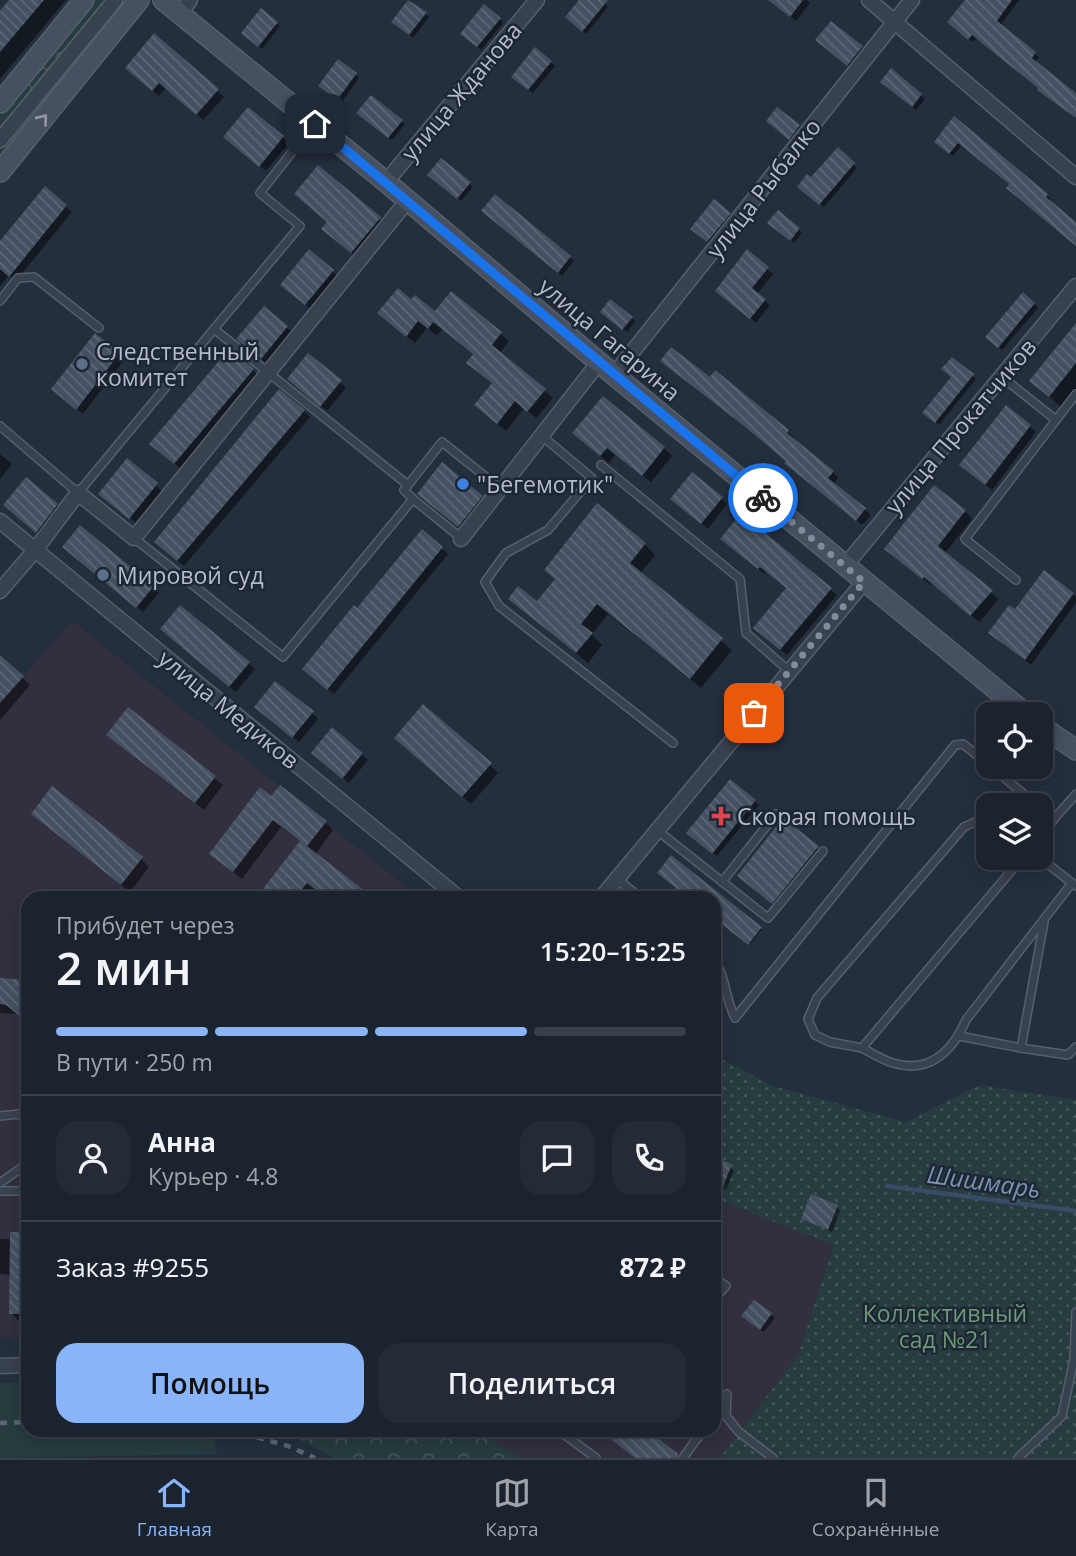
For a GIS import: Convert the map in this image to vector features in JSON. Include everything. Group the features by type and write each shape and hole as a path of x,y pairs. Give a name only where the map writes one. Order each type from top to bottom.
{"street":[{"path":"0,103 84,0"},
{"path":"0,140 115,0"},
{"path":"0,172 139,0"},
{"name":"улица Гагарина","path":"163,0 185,7 315,124 614,375 1011,702"},
{"name":"улица Жданова","path":"386,182 537,0"},
{"path":"869,0 1076,177"},
{"name":"улица Рыбалко","path":"614,375 912,0"},
{"path":"0,591 78,493 134,538 408,200"},
{"name":"улица Прокатчиков","path":"845,566 1076,286"},
{"path":"461,539 599,362"},
{"name":"улица Медиков","path":"0,521 450,891"},
{"path":"607,891 864,582"},
{"path":"1053,734 1076,750"},
{"path":"0,1366 21,1365"}],"lane":[{"path":"0,426 78,493 300,226 260,193 315,124"},
{"path":"0,301 18,278 34,277 99,328"},
{"path":"214,329 408,485"},
{"path":"1001,377 1056,420"},
{"path":"1016,580 965,539 1076,394"},
{"path":"542,436 592,478 548,530 506,553 485,582 499,606 673,743"},
{"path":"461,539 404,490 442,442 501,489"},
{"path":"601,465 740,579 746,633 789,671"},
{"path":"134,538 283,657 413,499"},
{"path":"721,970 728,1004 735,1018 955,745 963,744 976,755"},
{"path":"1006,779 1023,793"},
{"path":"1054,819 1076,794"},
{"path":"722,882 776,814"},
{"path":"976,822 964,827 817,998 808,1019 815,1035 830,1042 862,1048 892,1063 918,1067 934,1062 959,1036 966,1020 1074,885 1053,868"},
{"path":"657,831 768,918 822,850"},
{"path":"862,1048 1012,870"},
{"path":"617,879 632,891"},
{"path":"1021,1048 1045,918"},
{"path":"959,1036 1068,1055 1076,1047"},
{"path":"0,1115 21,1116"},
{"path":"0,1183 21,1168"},
{"path":"0,1191 21,1191"},
{"path":"1018,1458 1062,1416 1074,1359 1076,1312"},
{"path":"727,1394 726,1416 739,1432 773,1458"},
{"path":"568,1437 596,1458"},
{"path":"683,1458 697,1439 694,1437"}],"shaded area":[{"path":"72,621 411,891 21,891 21,1337 0,1337 0,703"},
{"path":"721,1201 833,1245 798,1355 720,1458 497,1458 478,1437 721,1437"}],"green space":[{"path":"94,0 108,0 123,11 0,161 0,116"},
{"name":"Коллективный сад №21","path":"721,1059 773,1086 906,1122 980,1085 1076,1100 1076,1458 720,1458 798,1355 833,1245 721,1201"},
{"path":"21,1382 21,1437 214,1437 217,1454 0,1458 0,1383"},
{"path":"296,1437 485,1437 523,1458 334,1458"}],"building":[{"path":"9,0 44,0 0,52 0,11"},
{"path":"408,0 427,12 409,35 391,22"},
{"path":"579,0 608,0 582,32 565,17"},
{"path":"768,0 803,0 790,17"},
{"path":"965,0 1012,0 997,21 1036,52 1032,58 1076,93 1076,118 1037,90 1038,88 972,35 968,40 947,22"},
{"path":"484,4 501,18 477,47 460,34"},
{"path":"261,8 278,22 258,47 241,33"},
{"path":"831,21 863,46 847,66 815,40"},
{"path":"154,33 219,89 196,115 159,83 152,91 125,68"},
{"path":"535,47 552,61 528,90 511,77"},
{"path":"338,59 357,73 337,100 318,86"},
{"path":"891,68 922,94 912,107 880,82"},
{"path":"371,95 403,120 388,138 356,113"},
{"path":"248,107 284,136 259,167 223,137"},
{"path":"777,107 800,125 789,140 766,121"},
{"path":"954,116 1048,194 1046,197 1076,222 1076,246 1006,188 1009,184 958,143 949,154 934,142"},
{"path":"838,147 855,163 819,205 797,187 807,174 811,177"},
{"path":"441,158 471,182 457,199 427,175"},
{"path":"318,165 381,217 351,253 321,229 327,222 294,194"},
{"path":"45,186 67,205 9,277 0,269 0,241"},
{"path":"495,194 571,256 558,273 481,211"},
{"path":"714,199 731,213 707,242 690,229"},
{"path":"778,210 800,228 790,241 767,223"},
{"path":"309,249 334,270 305,305 280,285"},
{"path":"747,249 769,267 752,288 766,299 750,319 715,291"},
{"path":"398,288 411,299 415,295 435,311 451,291 502,332 492,345 546,389 527,412 515,401 497,424 474,405 492,383 466,363 473,354 433,322 428,329 418,321 406,337 377,313"},
{"path":"1023,292 1035,303 998,348 985,337"},
{"path":"610,299 633,317 622,330 600,312"},
{"path":"264,306 288,326 261,359 236,339"},
{"path":"1076,323 1076,363 1049,397 1029,381"},
{"path":"95,333 120,353 76,410 51,389"},
{"path":"671,347 710,377 715,370 789,430 787,433 834,471 828,478 866,508 856,521 784,463 786,461 739,422 660,361"},
{"path":"229,349 254,369 174,464 149,444"},
{"path":"308,353 342,380 320,407 287,379"},
{"path":"952,357 974,374 935,423 922,413 951,377 941,369"},
{"path":"279,389 305,410 177,561 154,542"},
{"path":"603,396 665,447 642,476 607,448 600,456 572,433"},
{"path":"1006,405 1031,425 985,485 959,465"},
{"path":"127,458 158,483 129,519 98,494"},
{"path":"442,462 483,496 458,527 417,494"},
{"path":"692,472 723,497 701,524 670,499"},
{"path":"26,477 58,504 36,533 3,505"},
{"path":"934,485 966,510 938,546 993,590 970,616 924,577 922,579 884,549"},
{"path":"597,503 646,543 630,563 723,638 690,679 597,604 581,624 593,633 576,653 508,599 518,586 537,601 555,579 544,570"},
{"path":"741,513 832,588 780,650 753,628 786,588 720,539"},
{"path":"80,525 154,586 136,608 62,547"},
{"path":"422,529 443,547 327,690 302,669 354,605 357,608"},
{"path":"1044,570 1074,593 1025,660 988,633 1009,605 1015,609"},
{"path":"180,605 250,662 229,687 160,629"},
{"path":"0,655 24,676 0,703"},
{"path":"275,681 314,711 292,738 254,707"},
{"path":"423,704 492,763 462,797 394,738"},
{"path":"128,707 216,776 195,803 106,735"},
{"path":"332,727 363,753 342,779 311,753"},
{"name":"Скорая помощь","path":"730,779 756,800 712,854 686,833"},
{"path":"280,785 327,821 307,846 365,891 317,891 307,883 301,891 263,891 300,841 273,820 233,872 209,854 260,787 271,796"},
{"path":"52,786 143,857 121,885 31,814"},
{"path":"783,818 819,846 772,904 737,876"},
{"path":"671,855 716,891 679,891 657,873"},
{"path":"721,895 762,927 748,945 721,924"},
{"path":"0,978 21,980 21,1017 6,1005 0,1004"},
{"path":"721,1160 732,1164 721,1192"},
{"path":"811,1194 838,1205 828,1230 801,1219"},
{"path":"10,1232 21,1232 21,1314 9,1314"},
{"path":"754,1300 772,1313 760,1330 741,1316"},
{"path":"608,1437 656,1437 678,1454 677,1458 635,1458"}],"waterway":[{"name":"Шишмарь","path":"887,1186 1076,1211"}],"railway":[{"path":"0,1423 21,1422"},
{"path":"255,1437 288,1446 315,1458"}],"way so far":[{"path":"754,713 864,582 763,498"}],"place":[{"name":"Следственный комитет","path":"82,364"},
{"name":"\"Бегемотик\"","path":"463,484"},
{"name":"Мировой суд","path":"103,575"},
{"name":"Скорая помощь","path":"721,816"}],"route":[{"path":"315,124 763,498"}]}
